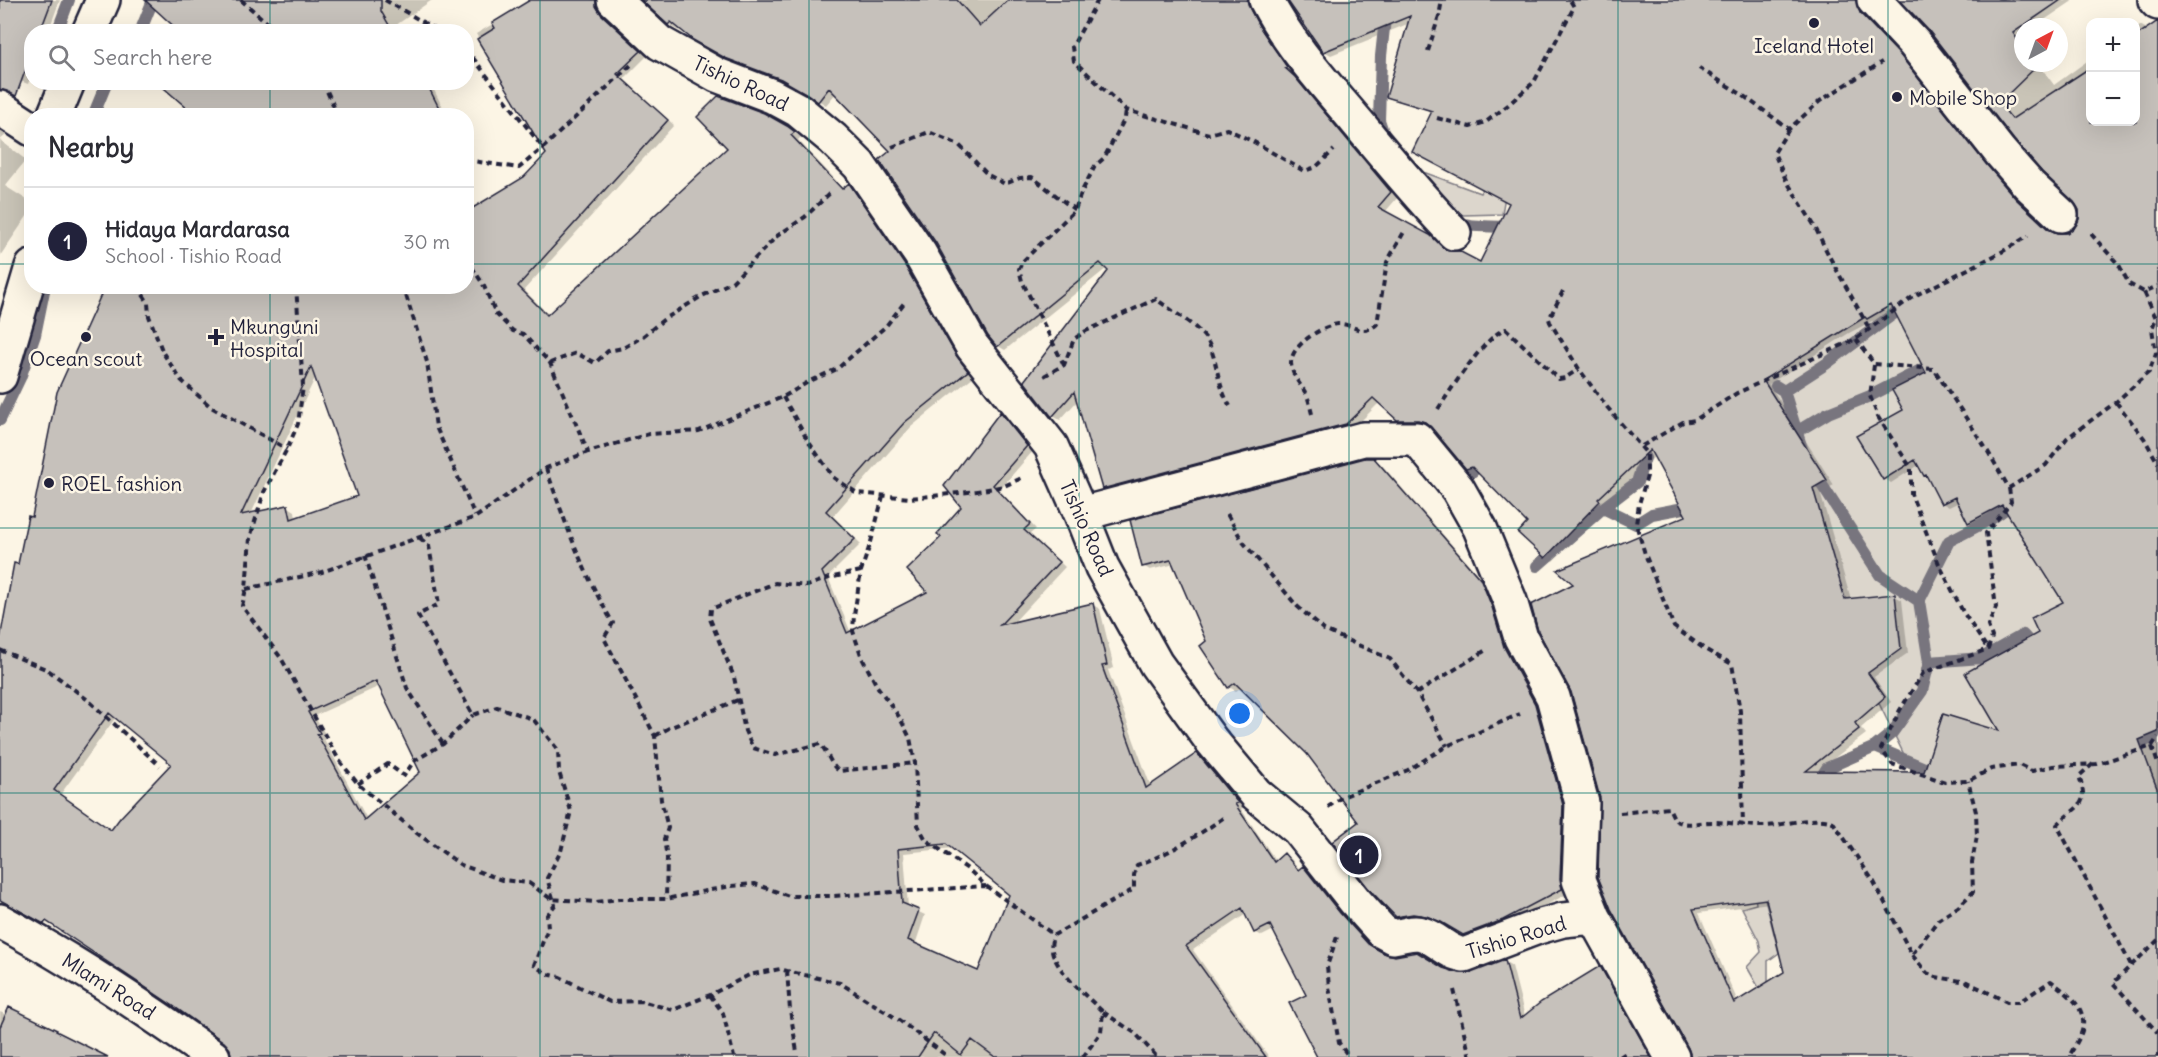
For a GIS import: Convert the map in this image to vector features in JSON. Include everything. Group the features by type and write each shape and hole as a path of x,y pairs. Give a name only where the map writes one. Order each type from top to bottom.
{"street":[{"path":"92,24 103,0"},
{"name":"Tishio Road","path":"614,0 660,43 717,75 772,96 798,110 833,139 859,165 920,254 972,346 1051,446 1102,567 1156,664 1211,740 1256,794 1298,830 1355,902 1389,935 1393,937 1422,934 1455,954 1464,955 1546,925 1594,917"},
{"path":"1266,0 1280,24 1320,78 1422,200 1454,233"},
{"path":"1874,0 1914,43 2000,152 2029,185 2061,215"},
{"path":"57,108 65,90"},
{"path":"0,108 24,124"},
{"path":"0,376 24,294"},
{"path":"1081,514 1363,439 1417,439 1458,489 1480,528 1521,638 1552,697 1582,802 1580,880 1594,917 1672,1057"},
{"name":"Mlami Road","path":"0,921 146,1008 213,1057"}],"path":[{"path":"241,0 269,24"},
{"path":"385,0 426,24"},
{"path":"1098,0 1072,47 1072,55 1074,61 1126,110 1209,134 1227,129 1304,171 1316,167 1360,125"},
{"path":"1428,51 1442,0"},
{"path":"1437,118 1470,128 1486,122 1525,90 1534,82 1574,8 1570,0"},
{"path":"474,161 519,168 637,60 660,43"},
{"path":"1870,330 1814,225 1786,180 1774,153 1789,129 1820,100 1914,43"},
{"path":"474,59 543,148"},
{"path":"1699,68 1741,94 1789,129"},
{"path":"327,90 334,108"},
{"path":"1064,365 1022,281 1019,269 1022,262 1075,210 1095,166 1104,158 1125,118 1126,110"},
{"path":"550,363 576,353 595,363 608,351 623,348 642,337 673,314 732,282 777,236 805,217 859,165 888,148 929,132 958,146 988,175 1005,184 1020,178 1032,177 1075,210"},
{"path":"1321,450 1306,394 1293,375 1291,360 1296,351 1313,333 1339,324 1363,330 1371,329 1377,324 1387,262 1422,200"},
{"path":"1642,446 1683,422 1695,420 1737,393 1856,339 1914,296 2000,254 2061,215 2074,217 2119,265 2129,284 2144,292 2156,318 2152,329 2156,353 2149,372 2116,402 2067,438 2046,465 2009,488"},
{"path":"474,270 483,284 496,314 513,331 523,333 550,363 588,452"},
{"path":"246,589 322,572 476,516 546,468 588,452 649,434 699,432 783,397 837,369 886,326 930,272"},
{"path":"2144,292 2158,286"},
{"path":"1563,291 1550,322 1579,369 1607,407 1647,454 1647,476 1636,524 1645,554 1674,627 1706,650 1732,664 1740,711 1743,826"},
{"path":"142,294 148,302 149,316 163,353 181,380 211,407 287,449"},
{"path":"297,294 303,386 298,424 264,492 250,538 246,589 242,606 281,657 339,759 358,784 418,834 461,865 502,880 528,884 551,899 596,902 619,899 666,899 732,886 755,884 789,896 833,896 986,886"},
{"path":"406,294 427,362 436,427 476,516"},
{"path":"1008,393 1064,365 1074,339 1086,331 1156,299 1193,326 1209,342 1222,394 1230,406"},
{"path":"1417,439 1477,355 1502,330 1506,329 1559,379 1579,369"},
{"path":"1856,339 1874,364 1870,396 1878,417 1911,468 1911,494 1939,564 1963,612 1988,649"},
{"path":"1874,364 1934,369 2009,488 2011,502 1986,533 1996,606 1988,626 1992,636 1988,649"},
{"path":"783,397 807,441 834,478 857,493 910,498 1004,486 1032,474 1051,446"},
{"path":"2116,402 2144,438 2158,463"},
{"path":"546,468 579,560 613,623 604,638 655,736 661,800 669,828 664,839 667,858 666,899"},
{"path":"1208,479 1243,542 1297,606 1324,630 1390,659 1417,693 1447,746"},
{"path":"882,495 871,542 861,571 853,632 862,658 877,686 900,718 910,738 915,763 918,825 926,840 1054,935"},
{"path":"420,538 429,546 439,604 418,615 473,715"},
{"path":"365,555 407,688 443,744"},
{"path":"861,571 829,578 807,586 774,583 711,609 710,619 734,677 748,740 753,748 775,755 820,744 839,771 915,763"},
{"path":"1417,693 1487,650 1521,638"},
{"path":"1988,649 1923,673 1900,710 1881,748 1892,764 1945,782 1968,781 1990,769 2019,765 2032,771 2054,766 2093,764 2152,746 2158,737"},
{"path":"0,650 48,670 88,700 160,766"},
{"path":"1298,830 1342,797 1408,770 1447,746 1486,730 1552,697"},
{"path":"655,736 738,700"},
{"path":"358,784 388,764 404,776 414,761 443,744 473,715 497,707 533,719 558,750 559,772 571,811 561,851 546,878 551,899 555,905 547,915 548,928 534,965 538,969 560,977 610,1002 641,1001 673,1010 710,995 749,975 780,969 787,970 840,983 899,1020 948,1057"},
{"path":"2152,746 2158,764"},
{"path":"2093,764 2079,776 2084,796 2081,804 2057,825 2132,965"},
{"path":"1912,955 1938,920 1968,899 1973,892 1972,862 1977,836 1977,812 1968,781"},
{"path":"1157,1057 1136,1033 1103,1012 1058,966 1051,951 1051,941 1054,935 1134,889 1137,865 1166,855 1180,847 1256,794"},
{"path":"1582,802 1591,812 1604,815 1669,808 1675,820 1680,824 1727,822 1743,826 1766,826 1805,821 1833,822 1874,882 1912,955 1927,973 1936,977 1960,979 2007,1002 2019,1002 2052,981 2067,993 2077,1004 2082,1015 2083,1028 2069,1057"},
{"path":"1349,1057 1340,1043 1329,987 1328,966 1333,947 1355,902"},
{"path":"2158,940 2113,983 2158,1033"},
{"path":"1455,954 1452,975 1470,1057"},
{"path":"787,970 790,1010 797,1052"},
{"path":"710,995 723,1013 734,1057"},
{"path":"1083,1057 1101,1032 1103,1012"}],"shaded area":[{"path":"1675,0 2158,520 2158,1057 1955,991 1912,771 1705,347"},
{"path":"1511,159 1502,214 1463,215 1427,189 1404,168 1426,173 1480,193 1501,160"},
{"path":"1754,887 1764,895 1779,953 1768,961 1768,984 1763,1024 1758,986 1747,967 1761,952 1759,941 1742,908 1756,904"}],"building":[{"path":"0,0 52,0 43,24 24,24 24,74 16,96 0,89"},
{"path":"145,0 381,0 381,11 388,24 171,24"},
{"path":"530,0 596,0 596,6 601,14 641,51 617,74 668,120 518,286 547,315 727,148 697,117 718,96 764,113 787,126 795,132 791,135 842,189 849,183 904,264 956,355 968,371 904,423 826,511 855,539 822,572 847,633 927,592 907,570 941,537 937,534 961,507 944,486 1000,412 1027,446 993,485 1030,524 1024,530 1059,562 1000,625 1093,603 1107,665 1102,666 1146,788 1197,753 1238,803 1235,804 1274,862 1284,853 1298,870 1303,866 1368,944 1395,956 1417,952 1443,968 1460,973 1471,973 1505,960 1520,1019 1541,1002 1600,966 1651,1057 1317,1057 1289,1003 1306,995 1270,925 1254,933 1242,908 1186,946 1266,1057 995,1057 972,1040 961,1055 934,1033 918,1057 231,1057 230,1049 224,1042 172,1005 46,921 44,924 0,900 0,639 14,563 18,564 28,516 32,517 57,392 101,294 474,294 474,207 524,177 546,154 477,39 495,28 492,23","holes":["311,367 357,496 291,519 288,505 241,515","376,681 420,772 364,820 317,734 320,733 308,712","109,713 171,764 111,830 54,790","946,844 1009,895 978,971 908,940 919,910 902,903 898,849"]},
{"path":"641,0 957,0 980,26 1008,0 1247,0 1259,26 1287,67 1285,68 1391,192 1378,207 1430,235 1448,251 1459,251 1480,262 1509,203 1412,152 1432,111 1386,97 1410,16 1323,52 1287,0 1856,0 1860,13 1900,55 2016,199 2048,229 2057,233 2067,233 2075,227 2079,219 2079,210 2074,202 2042,172 2014,140 1929,31 1900,0 2061,0 2035,18 2014,18 2014,72 2031,72 1999,103 2012,119 2086,70 2086,126 2140,126 2140,33 2158,21 2158,732 2139,740 2158,791 2158,1057 1691,1057 1611,909 1598,877 1600,798 1571,692 1538,631 1531,605 1573,584 1557,570 1686,516 1650,450 1598,499 1600,501 1545,558 1518,533 1527,523 1472,467 1466,469 1431,427 1418,420 1397,420 1373,398 1346,424 1102,489 1074,392 1052,417 1024,381 1108,271 1100,263 997,347 988,336 936,243 879,160 890,151 829,88 818,102 781,79 725,58 693,40 671,22 668,25","holes":["1891,305 1926,373 1892,390 1903,410 1856,436 1883,480 1915,460 1924,476 1926,475 1941,504 1955,497 1968,523 2002,505 2063,602 2031,618 2038,633 1965,673 1999,731 1943,714 1924,772 1806,771 1859,729 1855,723 1885,697 1868,673 1901,649 1895,594 1845,599 1813,488 1827,480 1763,380 1865,317 1867,319","1766,899 1784,972 1734,1003 1693,909"]},
{"path":"166,90 430,90 439,108 187,108"},
{"path":"1365,458 1374,458 1481,580 1504,647 1535,704 1563,805 1560,879 1562,889 1503,920 1463,935 1426,916 1413,914 1396,917 1369,889 1332,842 1358,822 1307,754 1235,683 1228,688 1200,646 1206,641 1171,560 1142,567 1130,520"},
{"path":"9,1007 108,1057 0,1057 0,1027"}],"waterway":[{"path":"60,24 69,0"},
{"path":"143,24 153,0"},
{"path":"1385,138 1379,120 1381,56 1387,0"},
{"path":"96,108 104,90"},
{"path":"1454,220 1465,225 1512,228"},
{"path":"0,420 20,378 35,335 43,294"},
{"path":"1784,391 1826,364 1907,304"},
{"path":"1798,431 1828,413 1870,396 1936,362"},
{"path":"1776,386 1784,391 1803,452"},
{"path":"1537,566 1603,508 1637,482 1645,458 1636,444"},
{"path":"1460,482 1486,460"},
{"path":"1813,471 1880,575 1919,601 1929,662 1922,691 1892,733 1875,747 1827,768 1817,783"},
{"path":"1919,601 1949,541 1991,519 2011,505 2016,498"},
{"path":"1603,508 1636,524 1652,514 1689,507 1696,503"},
{"path":"1929,662 1982,658 2023,635 2038,652"},
{"path":"2127,748 2152,738 2158,729"},
{"path":"1875,747 1927,769 1941,771"}],"place":[{"name":"Iceland Hotel","path":"1814,23"},
{"name":"Mobile Shop","path":"1897,97"},
{"name":"Ocean scout","path":"86,337"},
{"name":"Mkunguni Hospital","path":"216,337"},
{"name":"ROEL fashion","path":"49,483"},
{"name":"Hidaya Mardarasa","path":"1359,855"}]}
